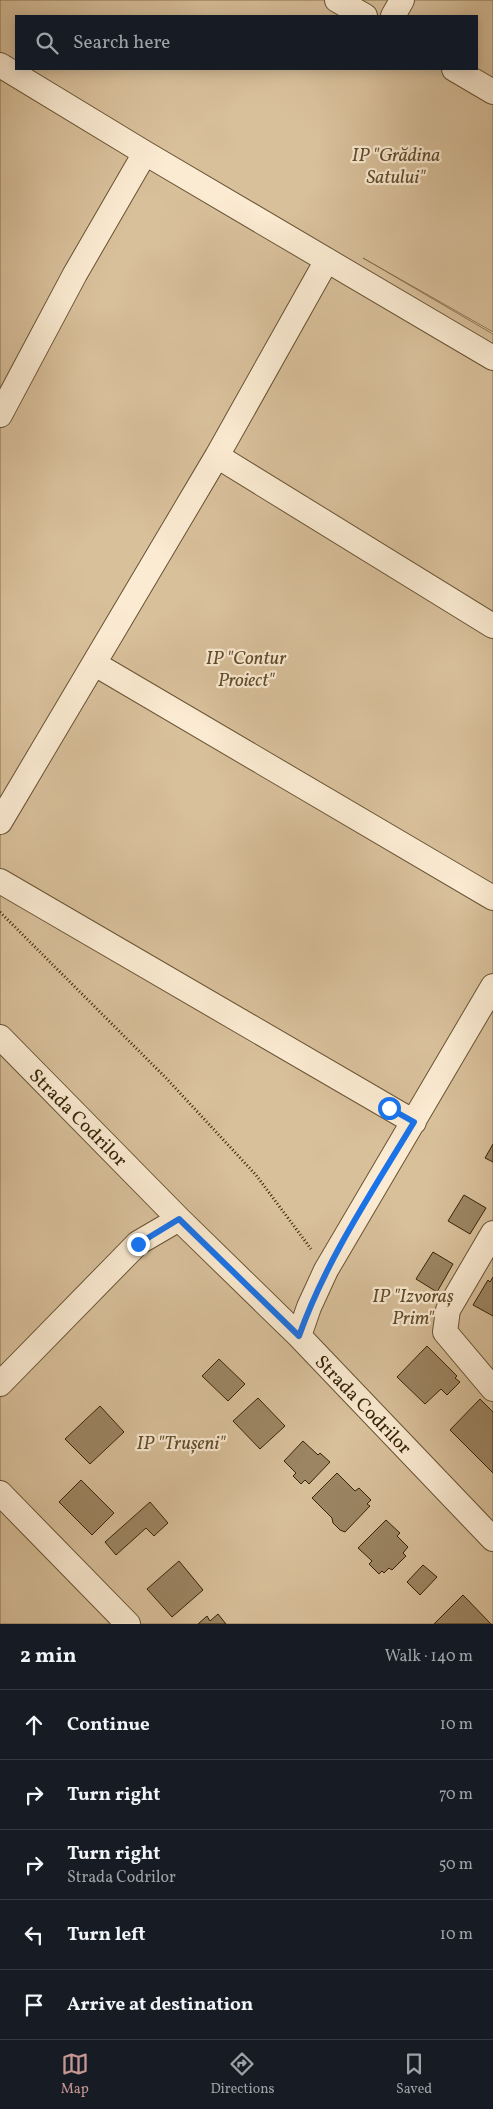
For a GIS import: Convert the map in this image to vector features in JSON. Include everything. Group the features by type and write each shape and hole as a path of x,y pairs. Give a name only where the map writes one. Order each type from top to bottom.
{"street":[{"path":"337,0 364,15"},
{"path":"394,15 402,0"},
{"path":"0,65 493,358"},
{"path":"456,70 493,92"},
{"path":"0,415 76,274 146,153"},
{"path":"0,822 95,664 327,260"},
{"path":"216,456 493,626"},
{"path":"95,664 493,898"},
{"path":"0,881 414,1122"},
{"path":"299,1336 309,1307 326,1270 493,986"},
{"name":"Strada Codrilor","path":"0,1037 179,1219 299,1336 493,1539"},
{"path":"0,1384 138,1244 179,1219"},
{"path":"493,1233 448,1310 445,1332 493,1389"},
{"path":"0,1493 128,1624"}],"path":[{"path":"0,912 166,1079 256,1175 326,1270"}],"green space":[{"name":"IP \"Contur Proiect\"","path":"0,0 493,0 493,332 363,258 493,334 493,1624 0,1624"}],"building":[{"path":"493,1144 493,1162 485,1158"},
{"path":"464,1195 486,1208 470,1234 448,1221"},
{"path":"433,1252 453,1264 437,1292 416,1279"},
{"path":"493,1277 493,1316 473,1305 488,1280 490,1282"},
{"path":"427,1346 457,1376 455,1378 460,1382 447,1395 441,1389 425,1404 397,1377"},
{"path":"219,1359 245,1384 228,1401 202,1376"},
{"path":"258,1398 285,1426 260,1449 233,1421"},
{"path":"480,1399 493,1412 493,1473 450,1430"},
{"path":"100,1406 124,1432 90,1464 65,1439"},
{"path":"303,1441 318,1455 320,1453 330,1462 309,1484 305,1480 301,1484 293,1476 296,1473 284,1461"},
{"path":"337,1473 355,1491 359,1488 371,1500 367,1504 370,1506 345,1532 333,1523 332,1518 312,1498"},
{"path":"81,1480 114,1513 92,1535 59,1502"},
{"path":"150,1502 168,1523 154,1536 146,1528 116,1555 105,1542"},
{"path":"386,1520 400,1533 397,1536 408,1547 403,1553 406,1556 392,1570 389,1568 384,1573 382,1571 379,1574 369,1564 372,1561 358,1548"},
{"path":"179,1561 203,1590 172,1617 147,1589"},
{"path":"423,1565 437,1577 420,1595 407,1582"},
{"path":"463,1595 491,1624 434,1624"},
{"path":"218,1614 226,1624 198,1624 207,1616 210,1621"}],"route":[{"path":"138,1244 179,1219 299,1336 309,1307 326,1270 414,1122 389,1108"}],"park label":[{"name":"IP \"Grădina Satului\"","path":"396,165"},
{"name":"IP \"Izvoraș Prim\"","path":"413,1306"},
{"name":"IP \"Trușeni\"","path":"181,1442"}]}
